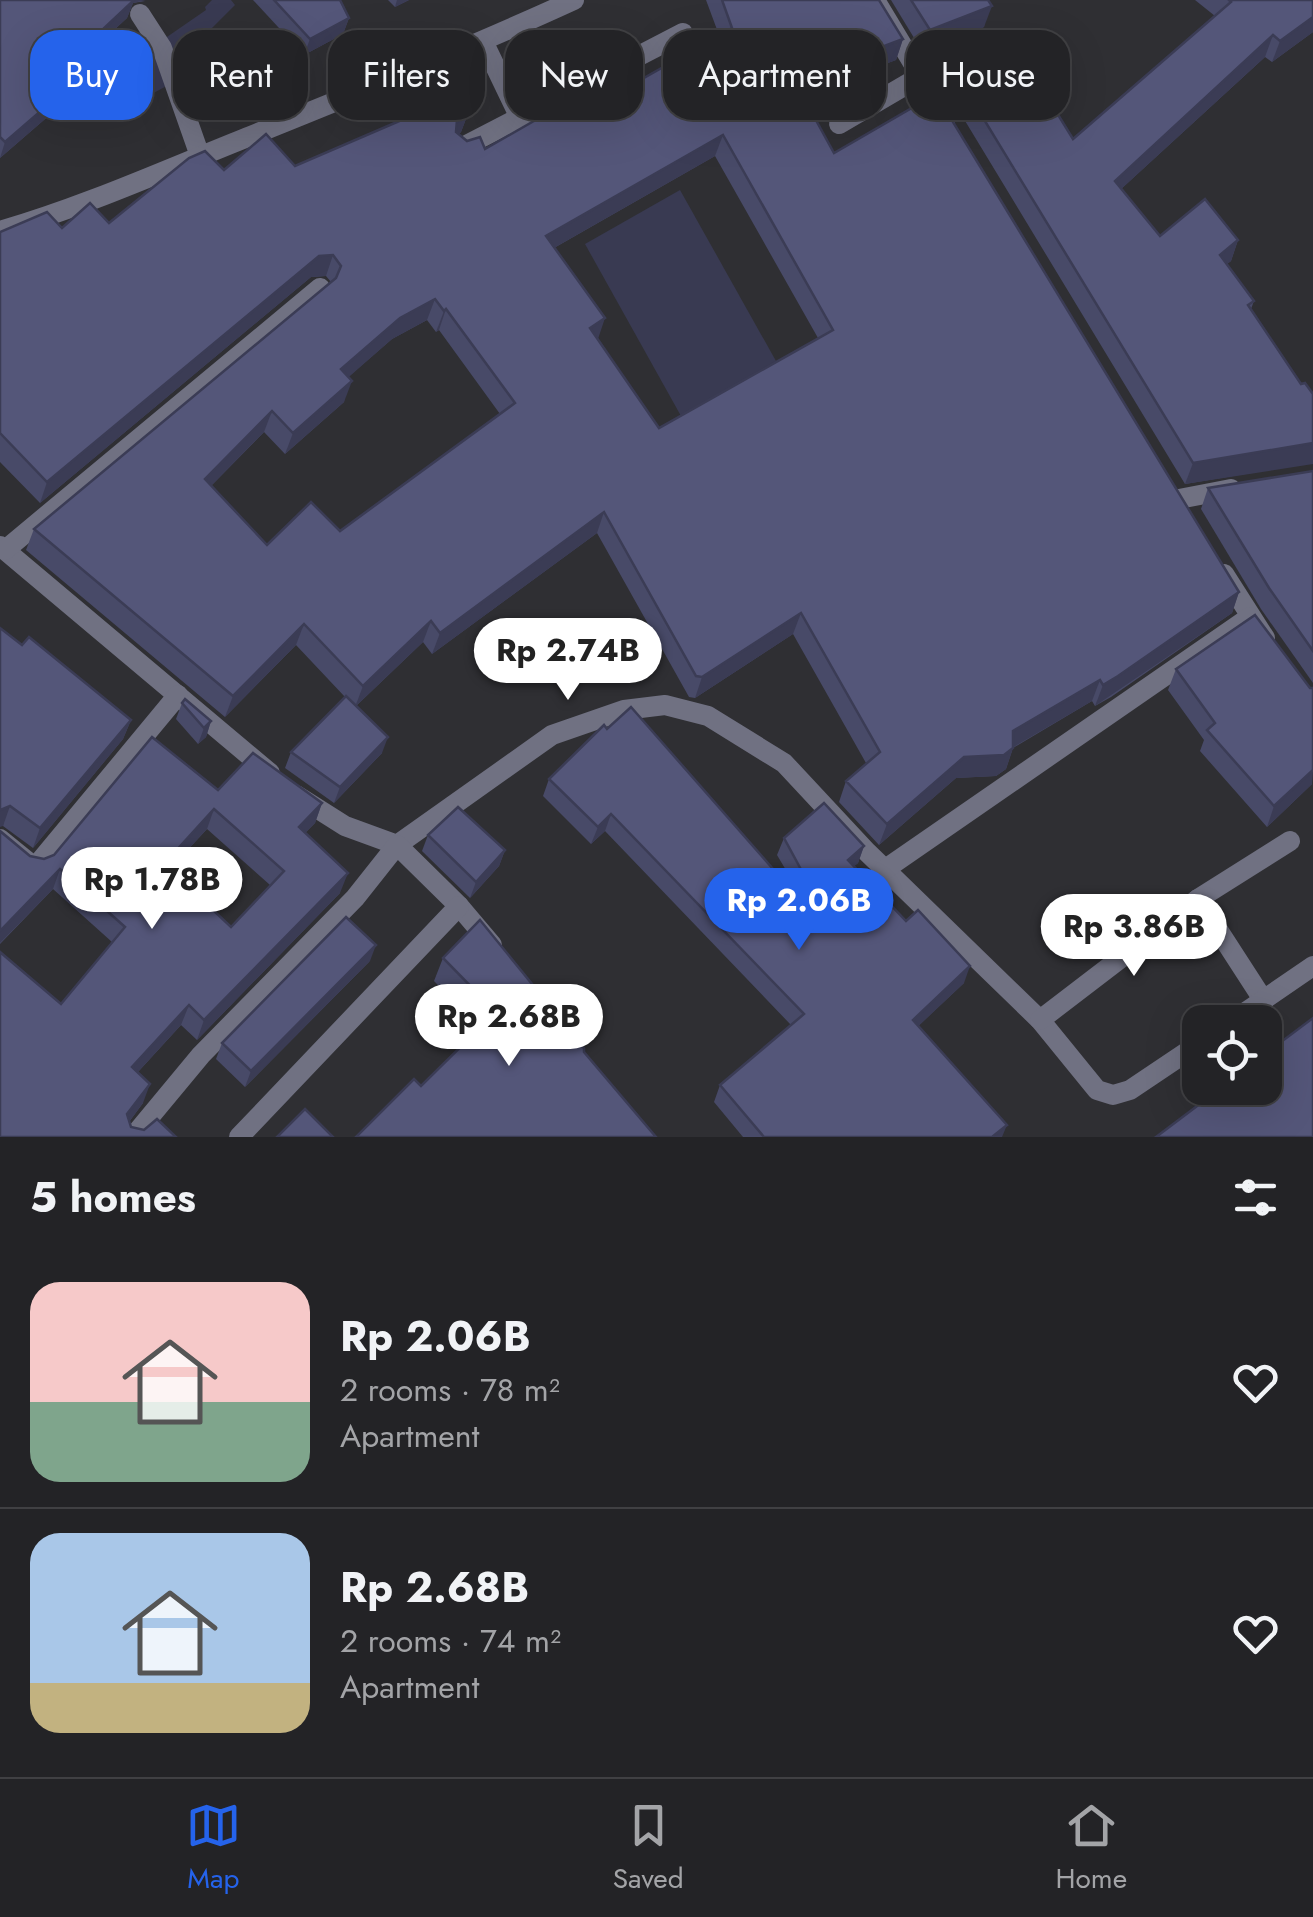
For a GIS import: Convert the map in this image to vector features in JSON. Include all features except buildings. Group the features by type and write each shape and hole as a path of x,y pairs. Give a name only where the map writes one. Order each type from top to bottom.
{"street":[{"path":"485,40 574,0"},
{"path":"875,0 906,52"},
{"path":"140,14 162,48 200,156"},
{"path":"485,45 505,87"},
{"path":"839,124 906,84"},
{"path":"0,231 46,218 328,104"},
{"path":"461,148 516,120"},
{"path":"947,120 961,142"},
{"path":"320,288 2,548 294,793 345,826 397,845 459,906 507,963"},
{"path":"1180,500 1259,485"},
{"path":"1210,550 1250,618 1274,649"},
{"path":"884,870 1250,618"},
{"path":"0,839 36,865 178,696"},
{"path":"133,1137 201,1055 355,898 397,845 552,735 624,710 665,704 708,716 784,763 884,870 1040,1020 1097,1090 1112,1095 1130,1090 1182,1055"},
{"path":"1040,1020 1198,899 1290,841"},
{"path":"1198,899 1264,1001"},
{"path":"238,1137 459,906"},
{"path":"1258,1005 1313,966"}],"shaded area":[{"path":"212,0 231,0 235,5 210,30 177,30 206,10"},
{"path":"153,32 164,39 173,33 173,59 167,63 173,83 153,93"},
{"path":"680,190 776,361 681,416 585,244"}]}
